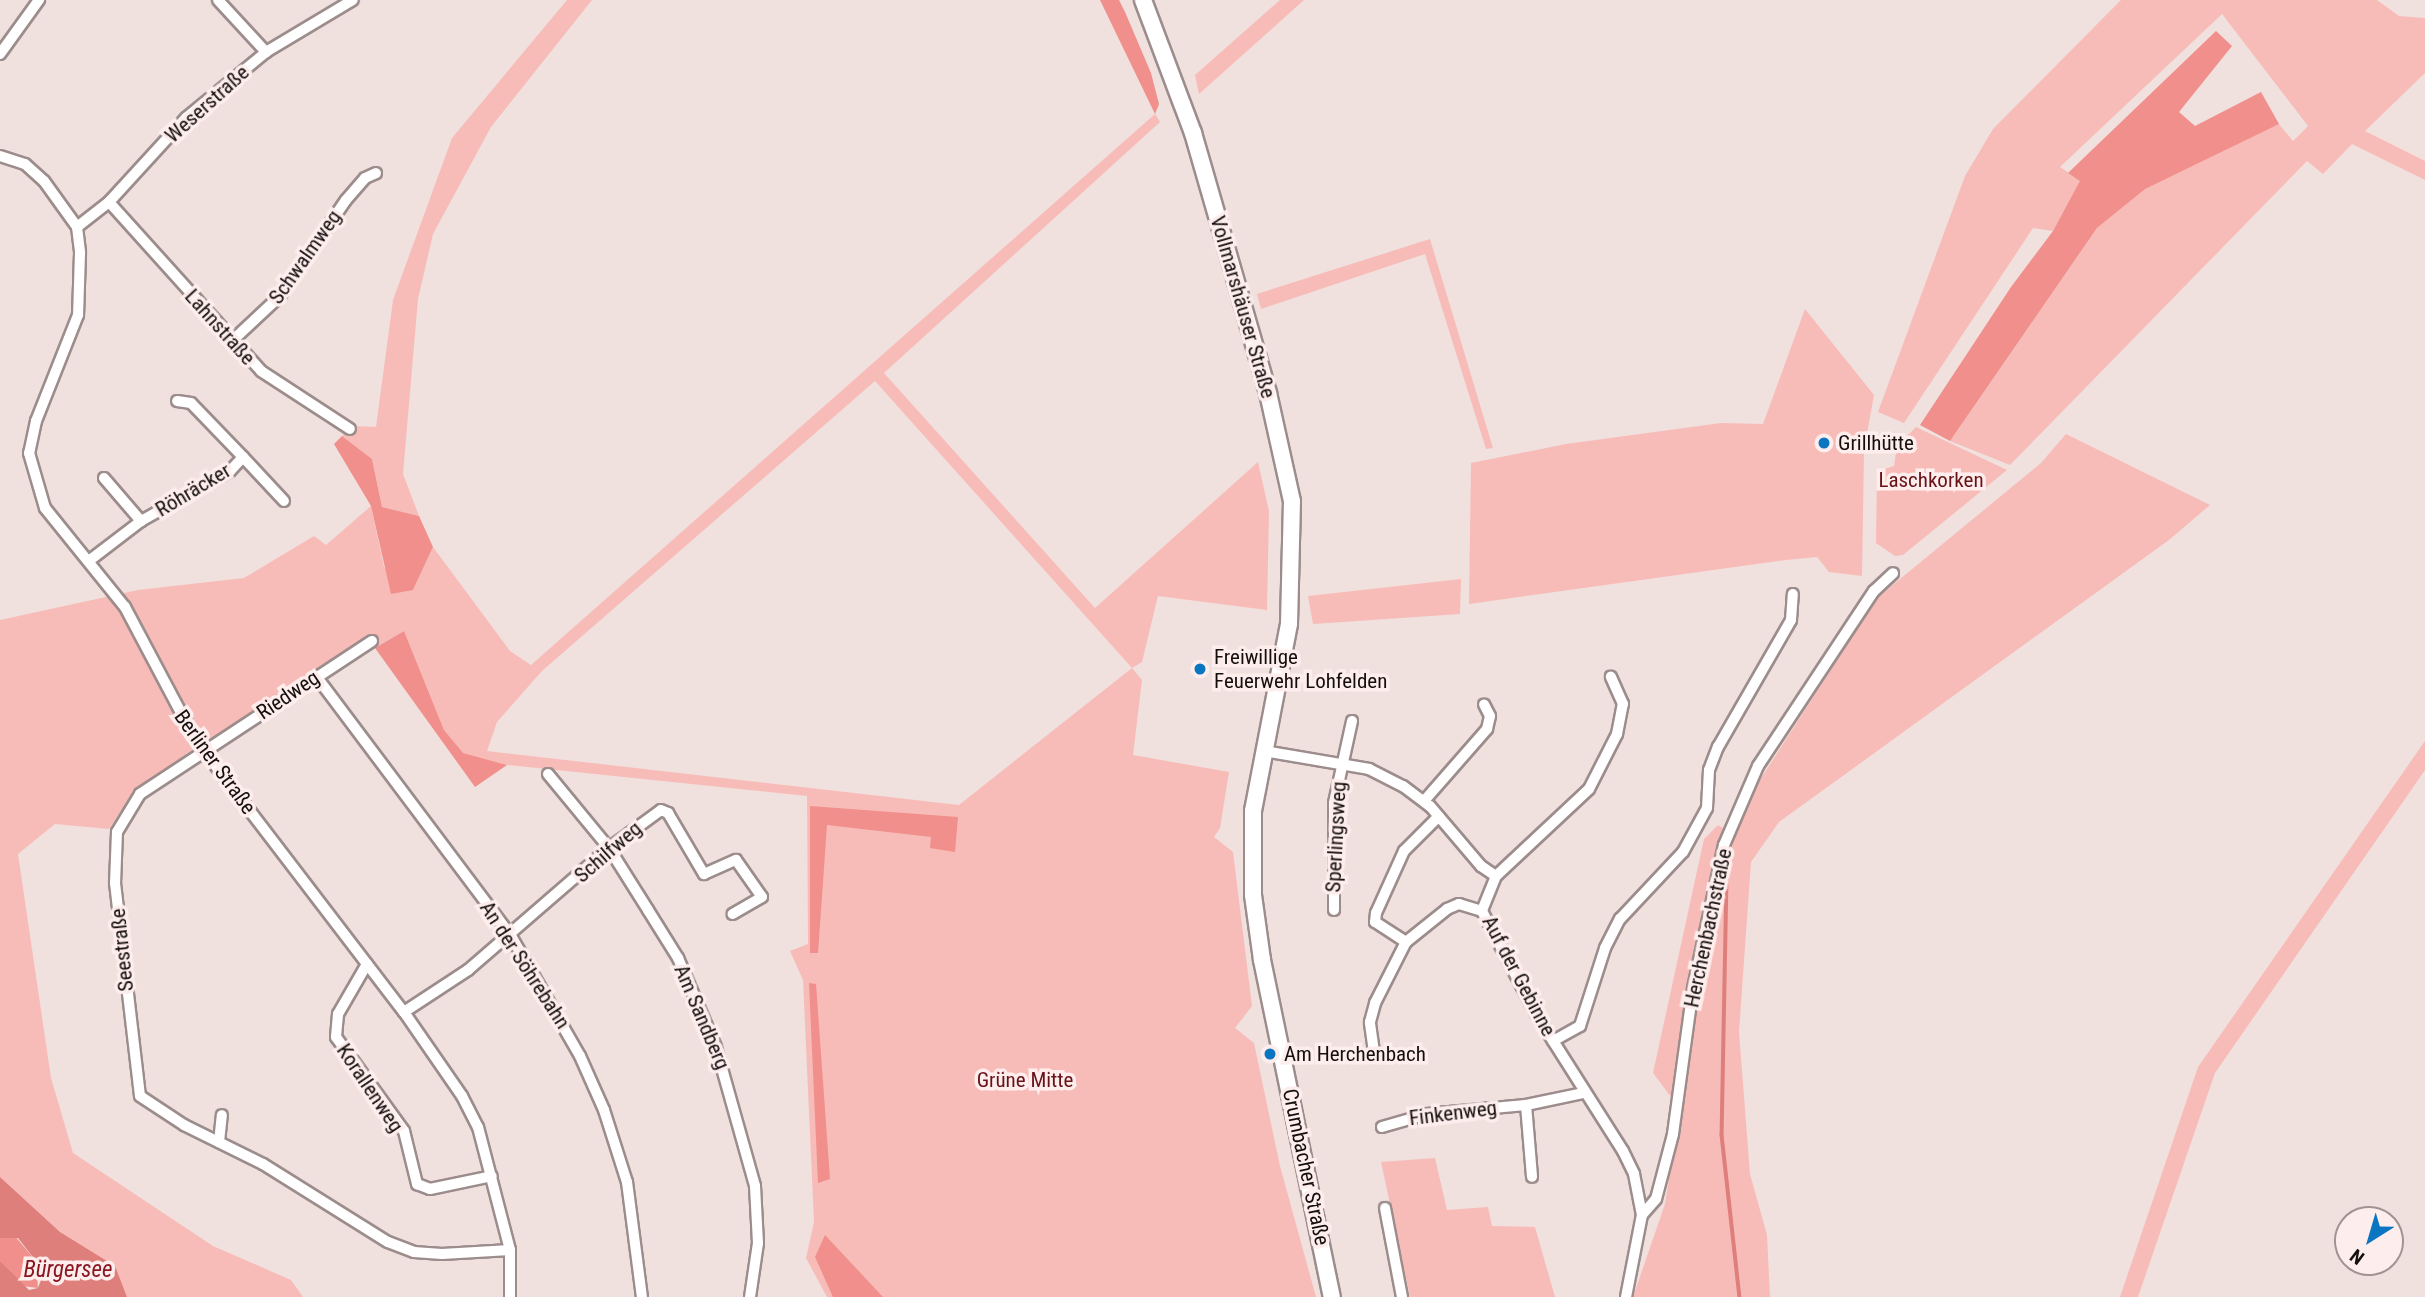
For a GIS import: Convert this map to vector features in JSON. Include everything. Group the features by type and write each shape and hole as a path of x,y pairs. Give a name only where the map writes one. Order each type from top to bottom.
{"main road":[{"name":"Vollmarshäuser Straße","path":"1143,0 1193,133 1268,394 1292,501 1289,624"},
{"name":"Crumbacher Straße","path":"1289,624 1264,751 1251,840 1256,928 1332,1297"}],"street":[{"path":"0,54 39,0"},
{"path":"218,0 266,52"},
{"name":"Weserstraße","path":"77,227 109,202 187,117 266,52 353,0"},
{"path":"0,156 35,173 77,227"},
{"name":"Schwalmweg","path":"233,340 281,296 346,200 365,178 376,173"},
{"name":"Lahnstraße","path":"109,202 233,340 286,391 350,429"},
{"name":"Berliner Straße","path":"77,227 78,314 36,421 29,453 45,508 90,560 125,607 173,705 203,749 404,1012 462,1096 478,1126 510,1250 510,1297"},
{"name":"Röhräcker","path":"177,401 191,403 284,501"},
{"name":"Röhräcker","path":"90,560 141,521 211,484 243,457"},
{"name":"Röhräcker","path":"104,478 141,521"},
{"name":"Herchenbachstraße","path":"1626,1297 1642,1215 1656,1199 1673,1134 1693,988 1724,845 1758,766 1874,591 1893,573"},
{"path":"1553,1041 1580,1026 1605,948 1620,919 1683,852 1707,808 1709,770 1718,747 1791,620 1793,594"},
{"name":"Riedweg","path":"203,749 372,641"},
{"name":"An der Söhrebahn","path":"316,676 512,936 553,1003 604,1110 627,1182 642,1297"},
{"path":"1264,751 1369,769 1424,801 1481,866 1496,876 1589,789 1617,734 1623,704 1611,677"},
{"path":"1424,801 1487,729 1490,716 1484,704"},
{"name":"Sperlingsweg","path":"1334,910 1331,864 1341,763 1352,721"},
{"name":"Seestraße","path":"203,749 140,794 117,832 113,856 140,1096 152,1108 263,1164 388,1242 414,1252 442,1254 510,1250"},
{"name":"Am Sandberg","path":"548,774 609,848 678,958 733,1098 755,1186 758,1242 750,1297"},
{"name":"Schilfweg","path":"404,1012 512,936 609,848 654,813 667,813 704,874 736,860 762,897 733,914"},
{"path":"1406,942 1375,922 1376,913 1404,851 1439,816"},
{"name":"Auf der Gebinne","path":"1496,876 1482,911 1583,1093"},
{"path":"1374,1052 1370,1022 1375,1003 1406,942 1447,909 1459,904 1482,911"},
{"name":"Korallenweg","path":"367,964 338,1014 336,1037 404,1131 417,1184 430,1189 492,1176"},
{"path":"1583,1093 1634,1174 1642,1215"},
{"name":"Finkenweg","path":"1382,1127 1427,1114 1526,1105 1583,1093"},
{"name":"Finkenweg","path":"1526,1105 1532,1177"},
{"path":"219,1142 222,1115"},
{"path":"1384,1208 1402,1297"}],"green space":[{"path":"567,0 592,0 491,127 433,234 418,299 403,474 419,516 382,507 372,459 342,436 352,426 376,427 393,300 452,138"},
{"path":"1280,0 1304,0 1199,94 1195,75"},
{"path":"2121,0 2377,0 2399,16 2425,18 2425,73 2365,131 2425,161 2425,180 2352,144 2323,174 2307,161 2010,465 1950,441 2097,228 2144,189 2201,158 2279,124 2293,141 2308,126 2222,14 2060,167 2081,181 2053,231 2033,228 1904,423 1878,412 1965,176 1993,129"},
{"name":"Grüne Mitte","path":"1155,114 1160,122 884,373 1095,608 1258,462 1269,511 1267,610 1158,596 1142,662 1132,668 1142,680 1133,755 1229,772 1220,828 1214,837 1233,852 1252,1006 1235,1028 1254,1043 1280,1166 1316,1297 827,1297 806,1258 814,1222 803,980 790,951 808,944 807,796 507,765 462,753 444,730 404,631 375,648 367,638 186,754 129,798 109,829 55,824 18,854 51,1078 73,1153 213,1246 291,1280 303,1297 127,1297 114,1266 60,1232 0,1177 0,620 138,590 244,578 314,536 326,545 371,506 384,567 413,590 433,547 510,651 531,665","holes":["875,381 1132,668 959,805 487,751 497,722 542,671"]},
{"path":"1430,239 1493,448 1486,449 1425,254 1261,309 1257,294"},
{"path":"1805,309 1874,395 1864,450 1862,576 1829,572 1817,557 1469,604 1471,463 1566,444 1721,423 1763,424"},
{"name":"Laschkorken","path":"1916,427 2007,470 1903,555 1895,556 1876,543 1877,471 1894,466 1897,446"},
{"path":"2066,434 2210,505 2169,540 1779,822 1751,862 1739,1032 1750,1174 1767,1235 1770,1297 1633,1297 1665,1204 1680,1109 1653,1073 1704,839 1718,825 1735,836 1754,789 1877,598 2041,463"},
{"path":"1461,579 1460,614 1313,624 1308,596"},
{"path":"2425,741 2425,770 2215,1073 2138,1297 2120,1297 2198,1067"},
{"path":"1435,1158 1447,1210 1488,1207 1492,1226 1535,1227 1555,1297 1410,1297 1381,1162"}],"shaded area":[{"path":"1100,0 1119,0 1125,12 1151,73 1159,104 1155,114"},
{"path":"2216,31 2232,46 2179,112 2195,126 2261,92 2279,124 2145,189 2097,228 1950,441 1920,425 2011,287 2053,231 2080,181 2068,173"},
{"path":"342,436 372,459 382,507 419,516 433,547 413,590 391,594 371,506 334,444"},
{"path":"404,631 444,730 463,753 507,765 475,787 375,648"},
{"path":"810,806 958,817 955,852 930,848 931,837 827,825 818,953 810,953"},
{"path":"809,983 816,984 830,1179 818,1183"},
{"path":"14,1235 36,1261 38,1288 22,1286 0,1261 0,1238"},
{"path":"825,1235 883,1297 833,1297 815,1257"}],"water":[{"name":"Bürgersee","path":"0,1177 60,1232 115,1266 127,1297 0,1297 0,1261 29,1290 38,1288 41,1280 36,1261 18,1238 0,1238"}],"waterway":[{"path":"1727,878 1722,1135 1740,1297"}],"place":[{"name":"Grillhütte","path":"1824,443"},
{"name":"Freiwillige Feuerwehr Lohfelden","path":"1200,669"},
{"name":"Am Herchenbach","path":"1270,1054"}]}
